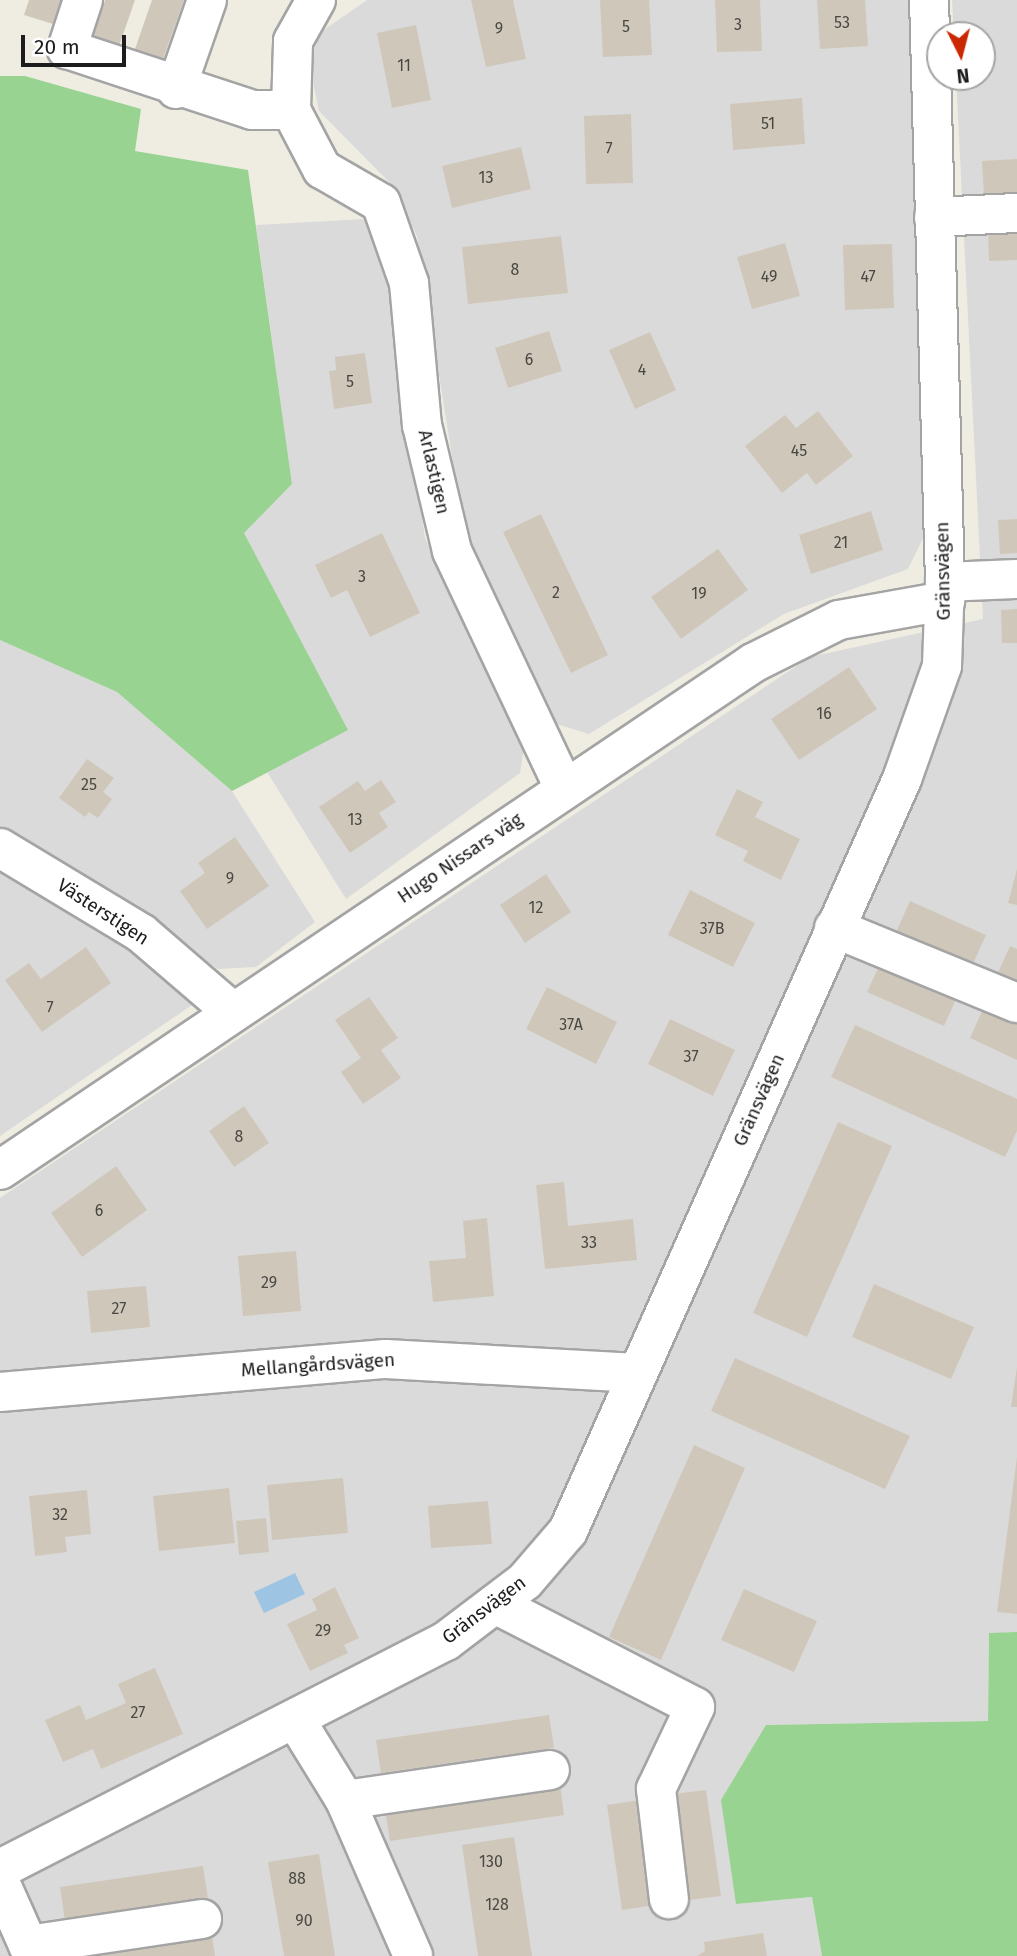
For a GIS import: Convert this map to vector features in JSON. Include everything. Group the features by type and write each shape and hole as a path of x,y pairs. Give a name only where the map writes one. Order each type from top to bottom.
{"street":[{"path":"83,0 67,49 176,89 252,110 291,110 288,75 293,41 316,0"},
{"path":"176,89 207,0"},
{"name":"Gränsvägen","path":"0,1869 446,1641 525,1581 568,1531 931,706 942,666 945,592 929,0"},
{"name":"Arlastigen","path":"291,110 322,169 381,203 409,284 422,425 452,551 564,788"},
{"path":"934,217 1017,213"},
{"name":"Hugo Nissars väg","path":"0,1171 753,663 839,620 945,592 1017,579"},
{"name":"Västerstigen","path":"0,848 141,933 233,1012"},
{"path":"834,928 1017,1003"},
{"name":"Mellangårdsvägen","path":"0,1392 386,1359 637,1373"},
{"path":"495,1604 695,1707 656,1789 668,1899"},
{"path":"295,1719 345,1800 413,1956"},
{"path":"345,1800 550,1770"},
{"path":"0,1882 30,1950 202,1919"}],"shaded area":[{"path":"367,0 909,0 928,528 908,569 784,614 589,734 553,723 463,526 417,236 391,184 319,111 309,63 321,32"},
{"path":"952,0 1017,0 1017,1632 989,1634 988,1721 766,1725 736,1904 812,1897 822,1956 0,1956 0,1198 810,657 983,619 957,91 996,91 996,21 953,21"},
{"path":"365,219 384,252 425,538 525,741 520,773 346,899 267,772 347,730 243,532 292,484 256,225"},
{"path":"0,640 117,692 232,791 315,922 256,967 218,969 0,831"},
{"path":"0,864 111,931 195,1003 0,1136"}],"green space":[{"path":"0,76 25,76 141,109 135,151 248,170 292,484 244,533 348,730 232,791 117,692 0,640"},
{"path":"1017,1632 1017,1956 822,1956 812,1897 736,1904 721,1800 766,1725 988,1721 989,1633"}],"water":[{"path":"295,1573 305,1594 264,1613 254,1592"}],"building":[{"path":"29,0 62,0 53,24 24,15"},
{"path":"105,0 135,0 119,46 92,37"},
{"path":"152,0 184,0 162,62 134,52"},
{"path":"471,0 513,0 526,59 486,67"},
{"path":"600,0 649,0 652,55 603,57"},
{"path":"715,0 760,0 762,51 717,52"},
{"path":"817,0 865,0 868,46 820,49"},
{"path":"416,25 431,100 392,108 377,33"},
{"path":"802,98 805,144 733,150 730,104"},
{"path":"631,114 633,183 586,184 584,116"},
{"path":"521,147 531,189 452,208 442,166"},
{"path":"1017,159 1017,194 984,196 982,161"},
{"path":"988,227 1017,227 1017,260 989,261"},
{"path":"561,236 568,293 468,304 462,247"},
{"path":"785,243 800,296 752,309 737,257"},
{"path":"892,244 894,308 845,310 843,245"},
{"path":"549,331 562,371 508,388 495,348"},
{"path":"650,332 676,390 635,409 609,350"},
{"path":"365,353 372,403 334,409 329,371 336,370 335,357"},
{"path":"818,411 853,456 816,485 807,473 782,493 745,446 785,415 796,428"},
{"path":"871,511 883,550 811,574 799,535"},
{"path":"541,514 608,655 571,673 503,532"},
{"path":"1017,519 1017,553 1000,554 998,520"},
{"path":"382,533 420,613 370,637 347,590 331,598 315,565"},
{"path":"718,549 748,590 681,639 651,597"},
{"path":"1017,609 1017,643 1002,643 1001,610"},
{"path":"849,667 877,709 799,760 771,719"},
{"path":"87,759 114,778 103,792 112,799 98,818 89,812 85,817 59,798"},
{"path":"381,780 396,802 379,813 388,827 350,853 319,807 358,781 365,791"},
{"path":"737,789 763,802 755,817 800,839 781,880 743,861 748,851 715,835"},
{"path":"235,837 269,886 207,929 180,891 205,873 198,863"},
{"path":"1017,869 1017,905 1008,903"},
{"path":"546,874 571,912 525,943 500,905"},
{"path":"690,890 755,923 733,967 668,935"},
{"path":"910,901 986,935 972,966 896,932"},
{"path":"1010,946 1017,949 1017,987 996,977"},
{"path":"86,947 111,983 42,1032 5,980 29,963 41,979"},
{"path":"881,962 957,997 944,1026 867,992"},
{"path":"547,987 617,1022 596,1064 526,1029"},
{"path":"369,997 398,1038 381,1050 401,1078 363,1104 341,1072 361,1058 335,1020"},
{"path":"983,1009 1017,1024 1017,1060 970,1038"},
{"path":"670,1019 735,1050 713,1096 648,1064"},
{"path":"855,1025 1017,1099 1017,1131 1005,1157 831,1077"},
{"path":"244,1106 269,1143 234,1167 209,1131"},
{"path":"838,1122 892,1146 807,1337 753,1313"},
{"path":"116,1166 147,1210 82,1257 51,1213"},
{"path":"564,1182 568,1226 633,1219 637,1260 545,1269 536,1185"},
{"path":"487,1218 494,1296 433,1302 429,1261 466,1258 463,1221"},
{"path":"296,1251 301,1311 243,1316 238,1256"},
{"path":"874,1284 974,1327 951,1379 852,1337"},
{"path":"146,1286 150,1327 91,1333 87,1291"},
{"path":"735,1358 910,1436 885,1489 711,1411"},
{"path":"1017,1367 1017,1407 1011,1407"},
{"path":"694,1445 745,1468 661,1660 609,1637"},
{"path":"1017,1457 1017,1614 997,1612"},
{"path":"343,1478 348,1533 272,1540 267,1485"},
{"path":"229,1488 235,1543 159,1551 153,1496"},
{"path":"87,1490 91,1534 65,1537 67,1552 35,1556 29,1496"},
{"path":"488,1501 492,1544 431,1548 428,1506"},
{"path":"266,1518 269,1552 239,1555 236,1521"},
{"path":"335,1587 359,1638 344,1645 348,1653 310,1671 287,1624 317,1610 312,1599"},
{"path":"744,1589 817,1621 794,1672 721,1640"},
{"path":"155,1668 183,1734 101,1769 93,1749 63,1762 45,1720 80,1705 86,1720 126,1703 118,1684"},
{"path":"549,1715 554,1748 381,1773 376,1740"},
{"path":"560,1784 564,1815 390,1841 385,1810"},
{"path":"706,1790 721,1896 689,1900 674,1794"},
{"path":"640,1800 656,1905 622,1910 607,1805"},
{"path":"514,1837 532,1956 478,1956 462,1845"},
{"path":"319,1854 335,1956 284,1956 268,1862"},
{"path":"203,1866 208,1899 65,1921 60,1887"},
{"path":"763,1933 767,1956 697,1956 705,1951 704,1942"},
{"path":"212,1936 215,1956 80,1956 80,1954"}]}
